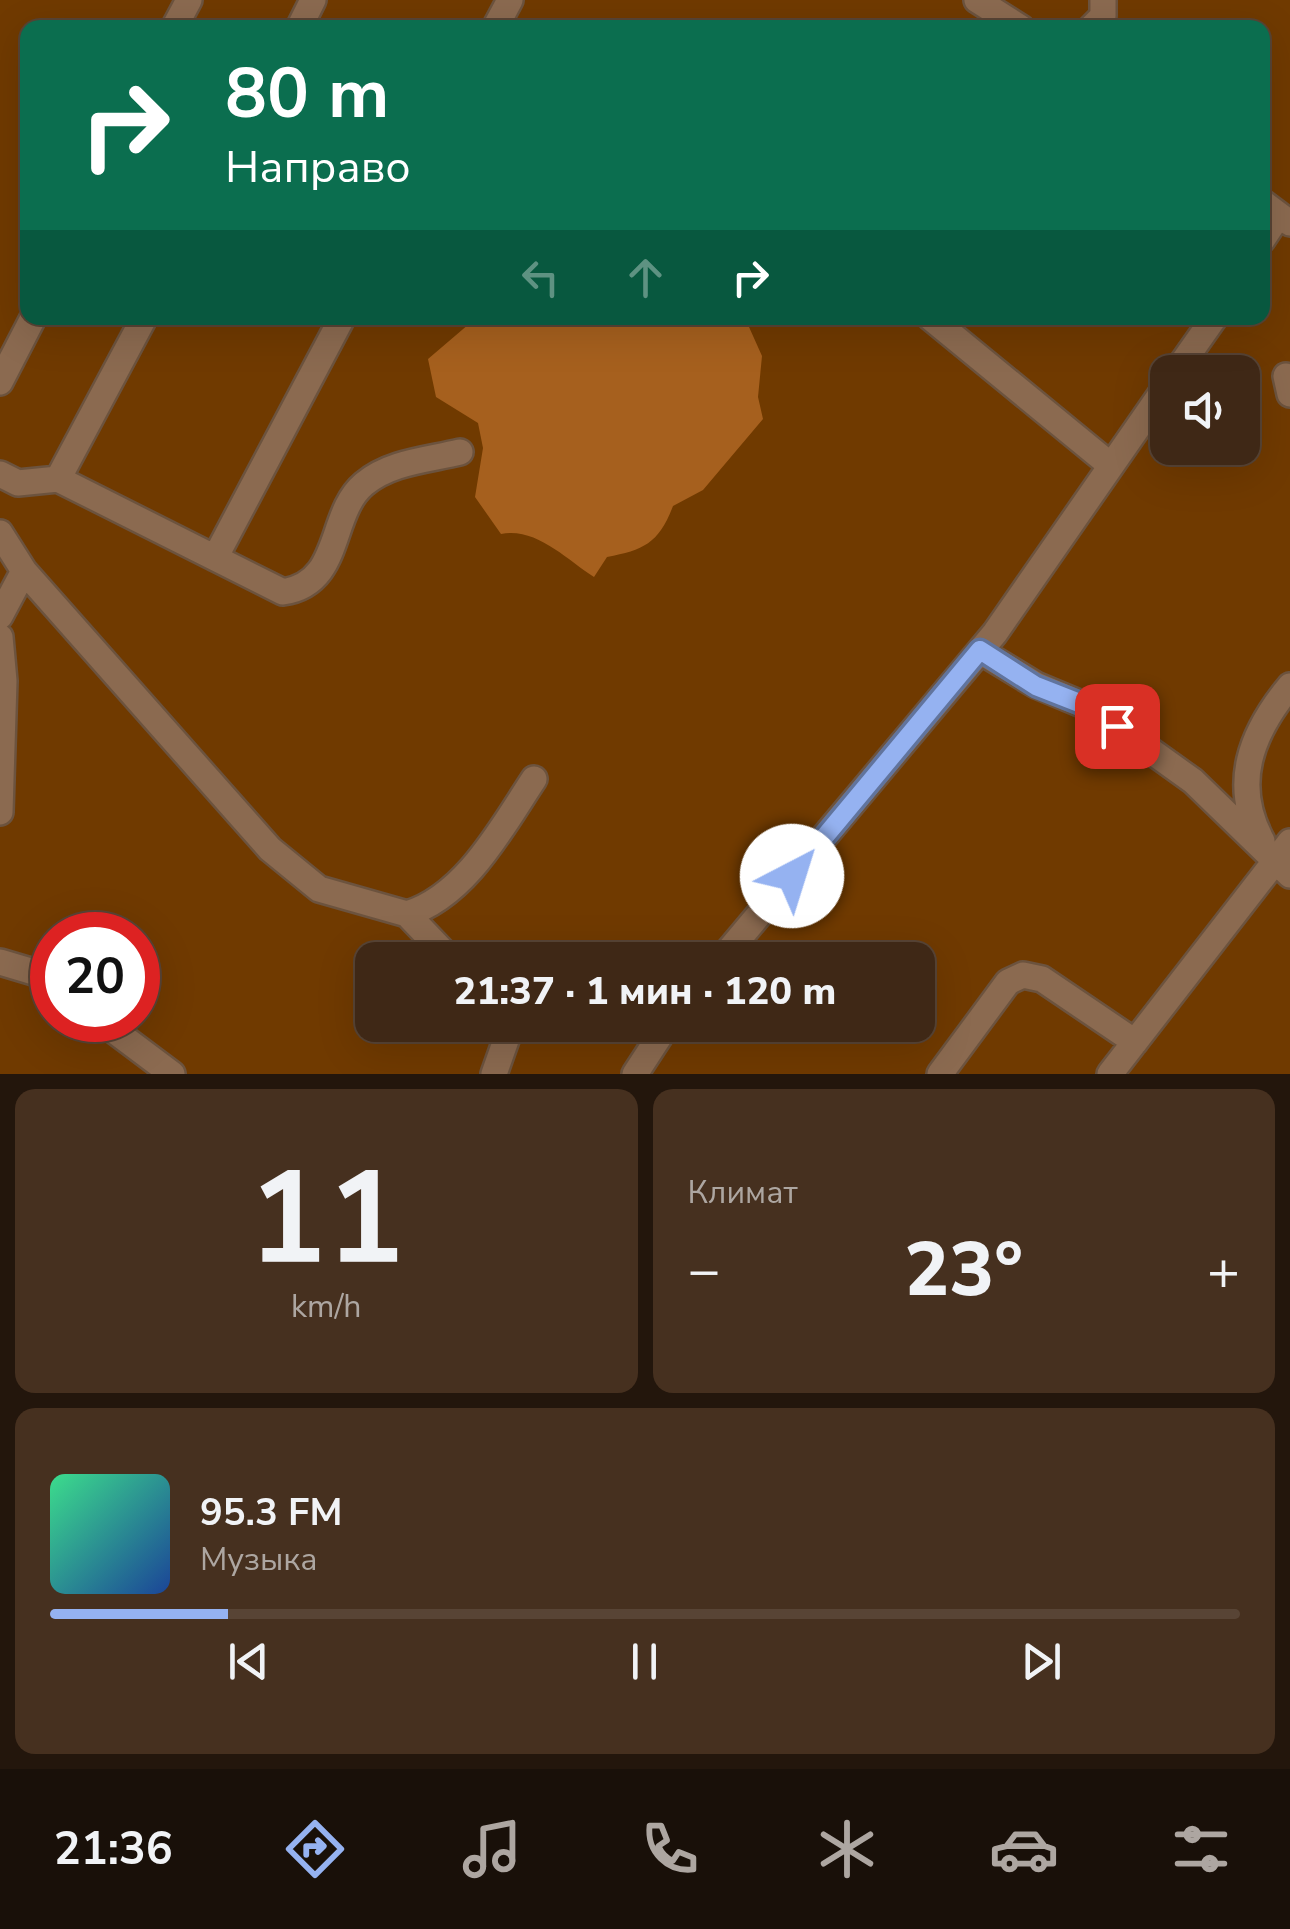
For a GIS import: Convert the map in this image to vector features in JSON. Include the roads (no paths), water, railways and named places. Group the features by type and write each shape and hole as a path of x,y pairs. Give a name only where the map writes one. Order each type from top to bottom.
{"lane":[{"path":"977,0 1008,20"},
{"path":"0,382 29,325"},
{"path":"58,479 140,325"},
{"path":"215,558 338,325"},
{"path":"940,325 1109,464"},
{"path":"1188,355 1209,325"},
{"path":"736,942 980,650 1150,408"},
{"path":"0,474 18,484 58,479 283,592 304,589 322,569 359,488 384,470 460,452"},
{"path":"0,533 24,571 270,849 319,889 407,914 434,942"},
{"path":"0,616 24,571"},
{"path":"0,637 4,681 0,812"},
{"path":"980,650 1036,686 1092,708 1193,781 1280,856"},
{"path":"1280,856 1250,820 1245,784 1251,748 1267,714 1290,686"},
{"path":"407,914 423,909 457,884 534,779"},
{"path":"1110,1074 1280,856"},
{"path":"0,961 30,971"},
{"path":"940,1074 1008,982 1024,975 1042,979 1135,1042"},
{"path":"129,1042 172,1074"},
{"path":"494,1074 505,1042"},
{"path":"634,1074 655,1042"}]}
